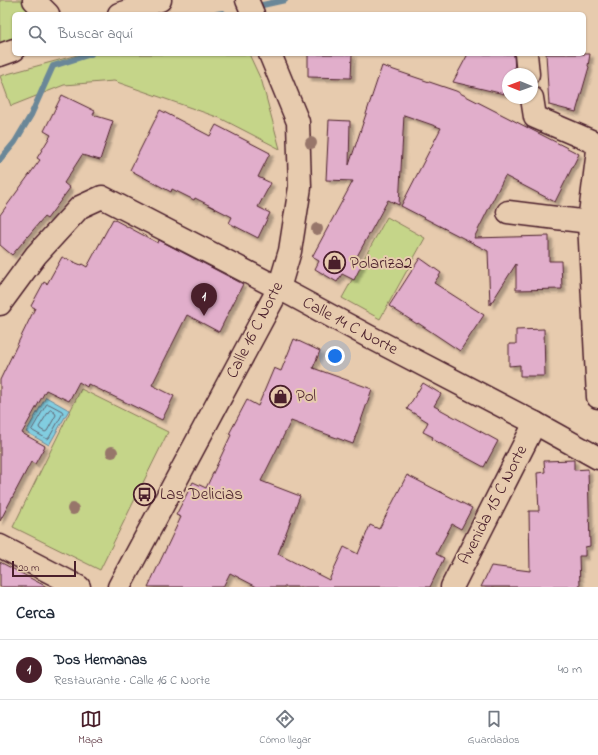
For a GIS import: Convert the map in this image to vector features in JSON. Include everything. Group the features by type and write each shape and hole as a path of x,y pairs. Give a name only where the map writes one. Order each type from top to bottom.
{"street":[{"path":"34,0 46,12"},
{"path":"125,12 160,0"},
{"path":"247,0 252,12"},
{"path":"0,55 12,51"},
{"name":"Calle 16 C Norte","path":"119,587 279,288 290,251 300,187 298,122 271,56"},
{"path":"526,56 527,68"},
{"path":"533,104 535,118 598,144"},
{"path":"598,150 589,222 598,397"},
{"name":"Calle 14 C Norte","path":"0,304 36,255 80,207 102,197 279,288 598,458"},
{"path":"508,212 589,222"},
{"name":"Avenida 15 C Norte","path":"452,587 535,424"},
{"path":"0,546 79,587"}],"green space":[{"path":"0,0 25,0 37,12 12,12 12,45 0,48"},
{"path":"74,56 250,56 262,82 280,149 220,118 114,81 64,85 11,106 0,76"},
{"path":"387,217 425,238 380,319 342,298"},
{"path":"81,389 168,432 100,570 13,527"}],"water":[{"path":"46,397 69,410 49,445 26,432"}],"building":[{"path":"586,54 590,54 589,67 576,112 549,105 546,56 586,56"},
{"path":"308,56 352,56 351,78 308,77"},
{"path":"467,56 514,56 515,68 502,68 502,94 453,82"},
{"path":"382,66 456,91 579,154 555,202 505,176 474,238 549,236 549,261 561,261 562,289 516,290 516,264 490,305 488,251 401,206 441,128 404,115 399,205 388,200 355,260 362,264 354,280 342,274 337,282 315,269 319,261 312,257 353,181 326,180 329,120 350,121 349,165"},
{"path":"62,95 95,111 93,115 113,121 100,160 82,155 64,183 70,188 47,219 44,217 12,255 0,245 0,215 40,160 37,158 51,135 44,131"},
{"path":"160,110 210,136 216,125 270,153 258,177 271,183 258,207 270,213 258,238 229,223 232,217 195,198 194,200 172,189 171,192 130,170"},
{"path":"113,219 158,243 159,240 243,284 219,332 187,315 152,385 174,396 162,420 88,384 87,387 79,382 69,401 46,390 22,433 45,446 35,464 31,462 0,521 0,380 35,308 31,306 44,282 47,284 62,257 87,267"},
{"path":"420,258 441,273 434,283 484,315 460,351 389,306"},
{"path":"544,329 545,376 520,376 520,365 509,366 509,344 516,344 516,330"},
{"path":"294,339 320,351 313,368 372,389 353,444 291,421 261,481 300,496 278,554 329,580 344,547 358,554 370,525 379,529 407,475 472,508 461,529 452,524 436,554 444,558 430,587 257,587 230,573 223,587 148,587 181,517 176,515 193,482 206,488 231,435 229,434 247,400 258,406 274,368 281,371"},
{"path":"423,383 441,394 434,406 498,441 484,467 432,439 433,437 423,432 428,422 407,409"},
{"path":"574,460 574,470 588,469 590,546 585,547 585,556 579,556 580,587 481,587 491,566 530,571 529,511 539,511 537,473 545,472 544,461"},
{"path":"0,562 47,587 0,587"}],"waterway":[{"path":"258,6 285,0"},
{"path":"0,160 15,142 31,115 53,66 85,56"}],"place":[{"name":"Polariza2","path":"334,263"},
{"name":"Dos Hermanas","path":"204,316"},
{"name":"Pol","path":"281,396"},
{"name":"Las Delicias","path":"144,494"}]}
